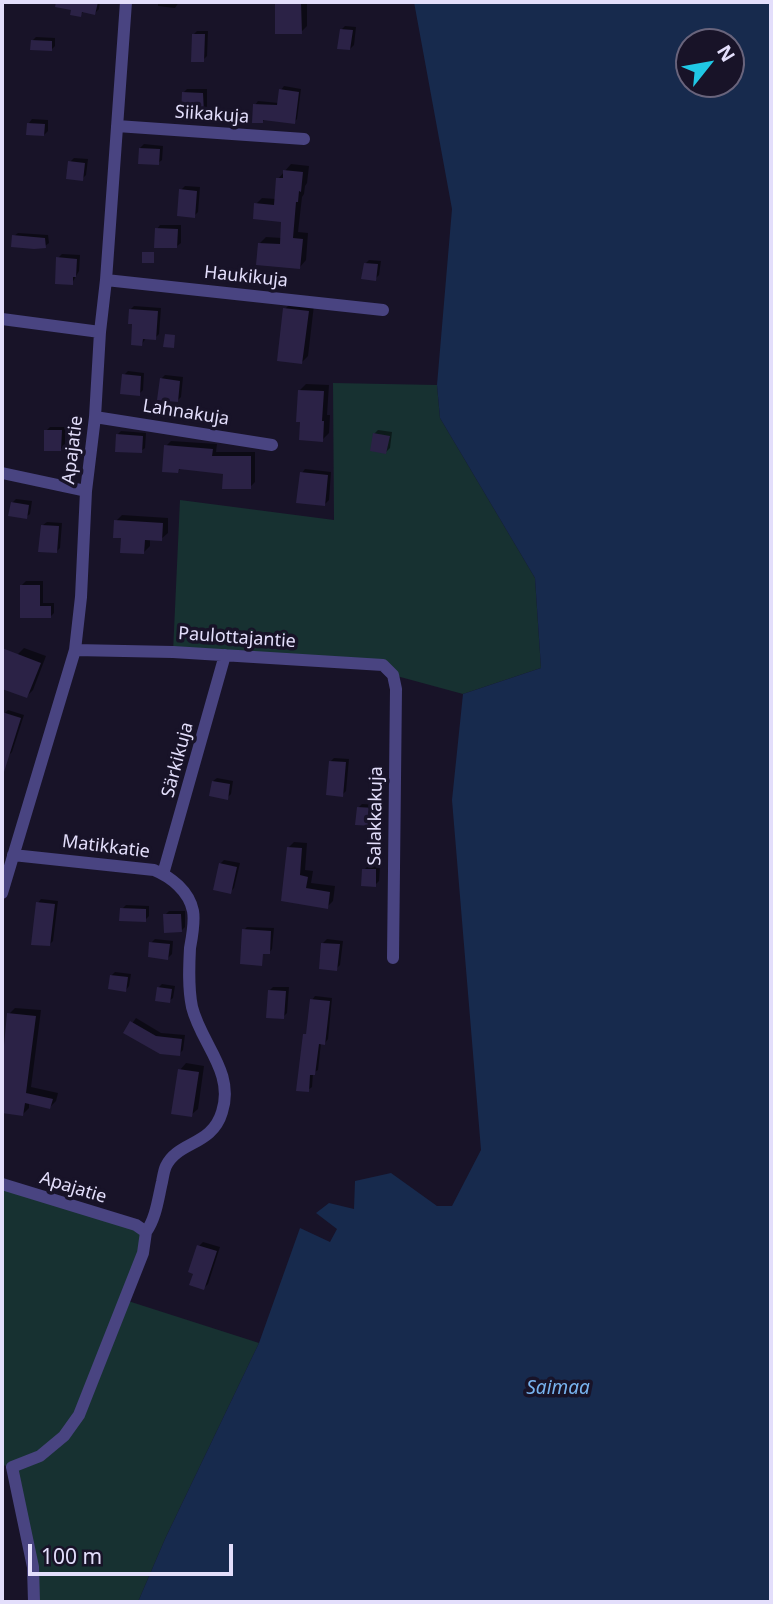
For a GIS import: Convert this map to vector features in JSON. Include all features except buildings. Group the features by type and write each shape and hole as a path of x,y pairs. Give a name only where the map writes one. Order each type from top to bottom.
{"street":[{"name":"Apajatie","path":"2,893 75,650 126,2"},
{"name":"Siikakuja","path":"117,126 304,139"},
{"name":"Haukikuja","path":"106,280 383,310"},
{"path":"2,319 100,332"},
{"name":"Lahnakuja","path":"95,417 272,445"},
{"path":"2,473 86,491"},
{"name":"Paulottajantie","path":"75,650 173,652 383,666 393,674"},
{"name":"Särkikuja","path":"163,874 225,655"},
{"name":"Salakkakuja","path":"393,674 396,689 393,958"},
{"name":"Matikkatie","path":"7,1466 40,1456 64,1436 79,1415 143,1253 141,1229 153,1223 166,1166 176,1153 207,1137 222,1114 226,1098 220,1066 192,1007 189,959 193,911 186,894 173,880 154,870 13,855"},
{"name":"Apajatie","path":"2,1184 141,1229"},
{"path":"7,1466 33,1567 34,1602"}],"green space":[{"path":"333,383 437,385 440,418 535,578 541,668 463,694 393,675 382,665 173,652 180,500 334,520"},
{"path":"2,1184 146,1232 125,1300 259,1343 165,1539 138,1602 34,1602 12,1467 2,1465"}],"water":[{"name":"Saimaa","path":"414,2 771,2 771,1602 138,1602 165,1539 259,1343 300,1228 330,1242 337,1229 316,1213 329,1203 354,1209 355,1181 391,1173 437,1206 452,1206 481,1150 452,800 463,694 541,668 535,578 440,418 437,385 452,209"}]}
